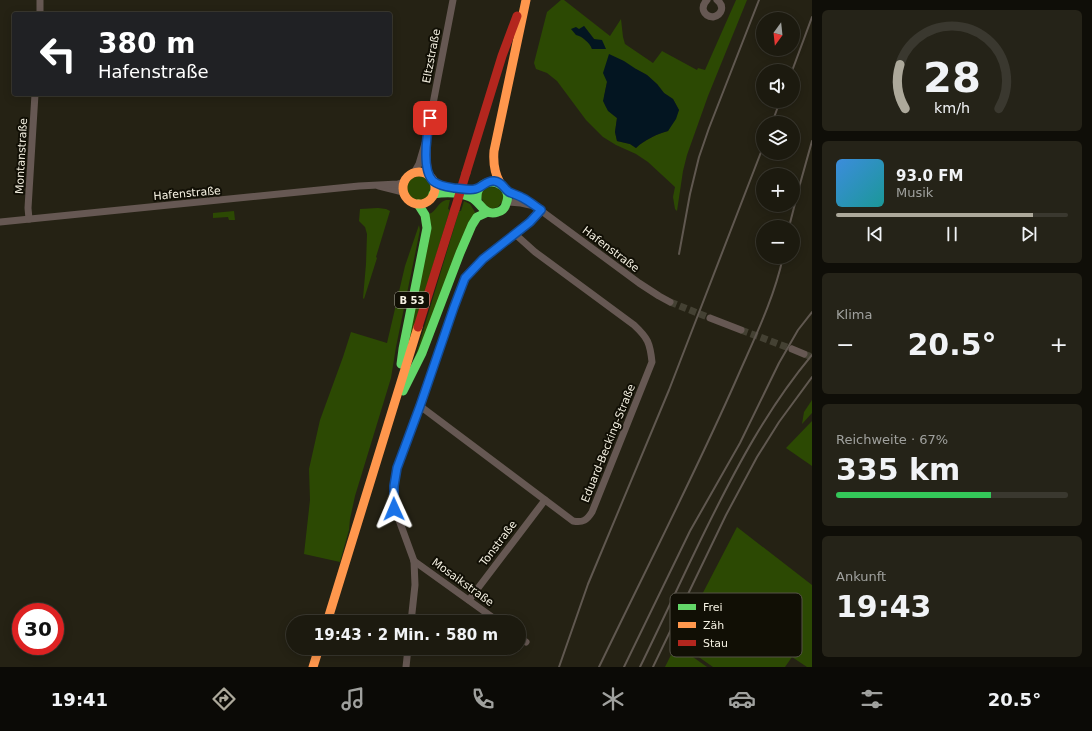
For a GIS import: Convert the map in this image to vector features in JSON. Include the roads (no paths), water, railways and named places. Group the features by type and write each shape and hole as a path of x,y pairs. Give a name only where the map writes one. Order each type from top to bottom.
{"main road":[{"name":"B 53","path":"329,615 502,56 513,26 525,0"},
{"path":"508,202 507,191 495,174 493,165 494,151 525,0"},
{"path":"404,193 404,182 410,175 422,172 444,187 474,190 489,182 495,181 500,183"},
{"path":"418,204 427,202 434,194 435,188 431,178"},
{"path":"479,188 477,194 479,206 488,212"},
{"name":"B 53","path":"395,400 403,349 427,228 427,218 422,209 418,204 409,201 404,193"},
{"path":"434,194 459,194 469,196 477,200"},
{"name":"B 53","path":"391,412 414,372 468,233 476,217 488,212 494,213 500,211 508,202"},
{"path":"313,667 317,655"}],"street":[{"path":"40,0 40,12"},
{"name":"Eltzstraße","path":"414,173 419,164 426,140 454,0"},
{"path":"707,0 703,6 704,12 713,17 719,15 722,10 721,5 717,0"},
{"name":"Montanstraße","path":"29,219 28,208 35,96"},
{"name":"Eltzstraße","path":"426,140 431,178"},
{"name":"Hafenstraße","path":"0,222 398,184 404,182"},
{"name":"Hafenstraße","path":"377,185 386,189 404,193"},
{"name":"Hafenstraße","path":"507,191 524,198 639,283 670,302"},
{"name":"Hafenstraße","path":"508,202 527,204 541,210"},
{"path":"412,615 415,585 414,560 394,509 394,486 397,468 465,278 483,259 530,222 541,210"},
{"name":"Eduard-Becking-Straße","path":"420,406 573,521 584,522 589,517 652,362 651,347 643,334 634,325 535,252 515,234"},
{"path":"710,318 741,330"},
{"path":"792,349 804,354"},
{"name":"Tonstraße","path":"469,600 545,500"},
{"name":"Mosaikstraße","path":"414,560 489,615"},
{"path":"406,667 407,655"}],"water":[{"path":"584,26 594,39 602,40 606,49 592,49 586,40 576,35 571,29 576,27 579,29"},
{"path":"609,54 647,75 664,93 673,99 679,110 676,119 668,131 643,142 636,148 630,144 617,141 615,132 617,118 608,111 603,101 607,82 603,73"}],"tunnel":[{"path":"670,302 710,318"},
{"path":"741,330 792,349"},
{"path":"804,354 812,357"}],"railway":[{"path":"679,254 690,194 699,157 759,0"},
{"path":"795,64 812,17"},
{"path":"775,116 777,108"},
{"path":"791,220 812,141"},
{"path":"559,667 588,584 669,390 758,160"},
{"path":"599,667 721,415 763,319 781,264"},
{"path":"624,667 690,531 740,443 779,363 798,330 812,312"},
{"path":"675,593 728,485 753,440 781,396 812,355"},
{"path":"689,593 726,515 757,457 779,422 812,377"},
{"path":"640,667 670,604"},
{"path":"653,667 670,632"}]}
